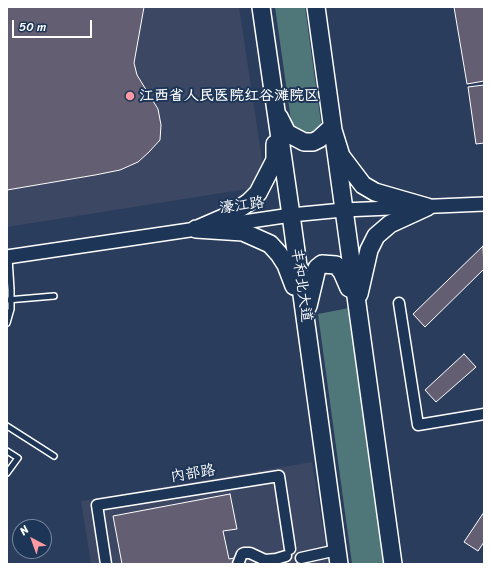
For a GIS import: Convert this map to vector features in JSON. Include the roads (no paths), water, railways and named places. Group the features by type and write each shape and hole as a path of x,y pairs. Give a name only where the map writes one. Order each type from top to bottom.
{"highway":[{"name":"丰和北大道","path":"261,7 338,557"},
{"path":"316,7 392,564"},
{"path":"276,112 287,133 304,142 313,142 332,127"},
{"path":"196,229 230,215 249,202 258,193 275,160 276,112"},
{"path":"332,127 341,156 363,185 375,192 427,207"},
{"path":"356,304 368,250 376,236 390,224 427,207"},
{"path":"196,229 243,232 270,244 286,265 305,318"},
{"path":"305,318 314,277 317,268 322,264 336,265 342,272 356,304"}],"street":[{"name":"濠江路","path":"8,257 291,215 343,210 484,204"},
{"path":"399,303 418,425 484,414"},
{"name":"内部路","path":"106,564 97,505 279,476 287,557"},
{"path":"238,564 242,554 244,553 250,553 265,560 287,557 296,552 301,561 338,557"}],"lane":[{"path":"7,323 9,301 8,257"},
{"path":"9,301 54,296"},
{"path":"7,426 54,456"},
{"path":"7,451 18,458 7,473"}],"place":[{"name":"江西省人民医院红谷滩院区","path":"130,96"}]}
